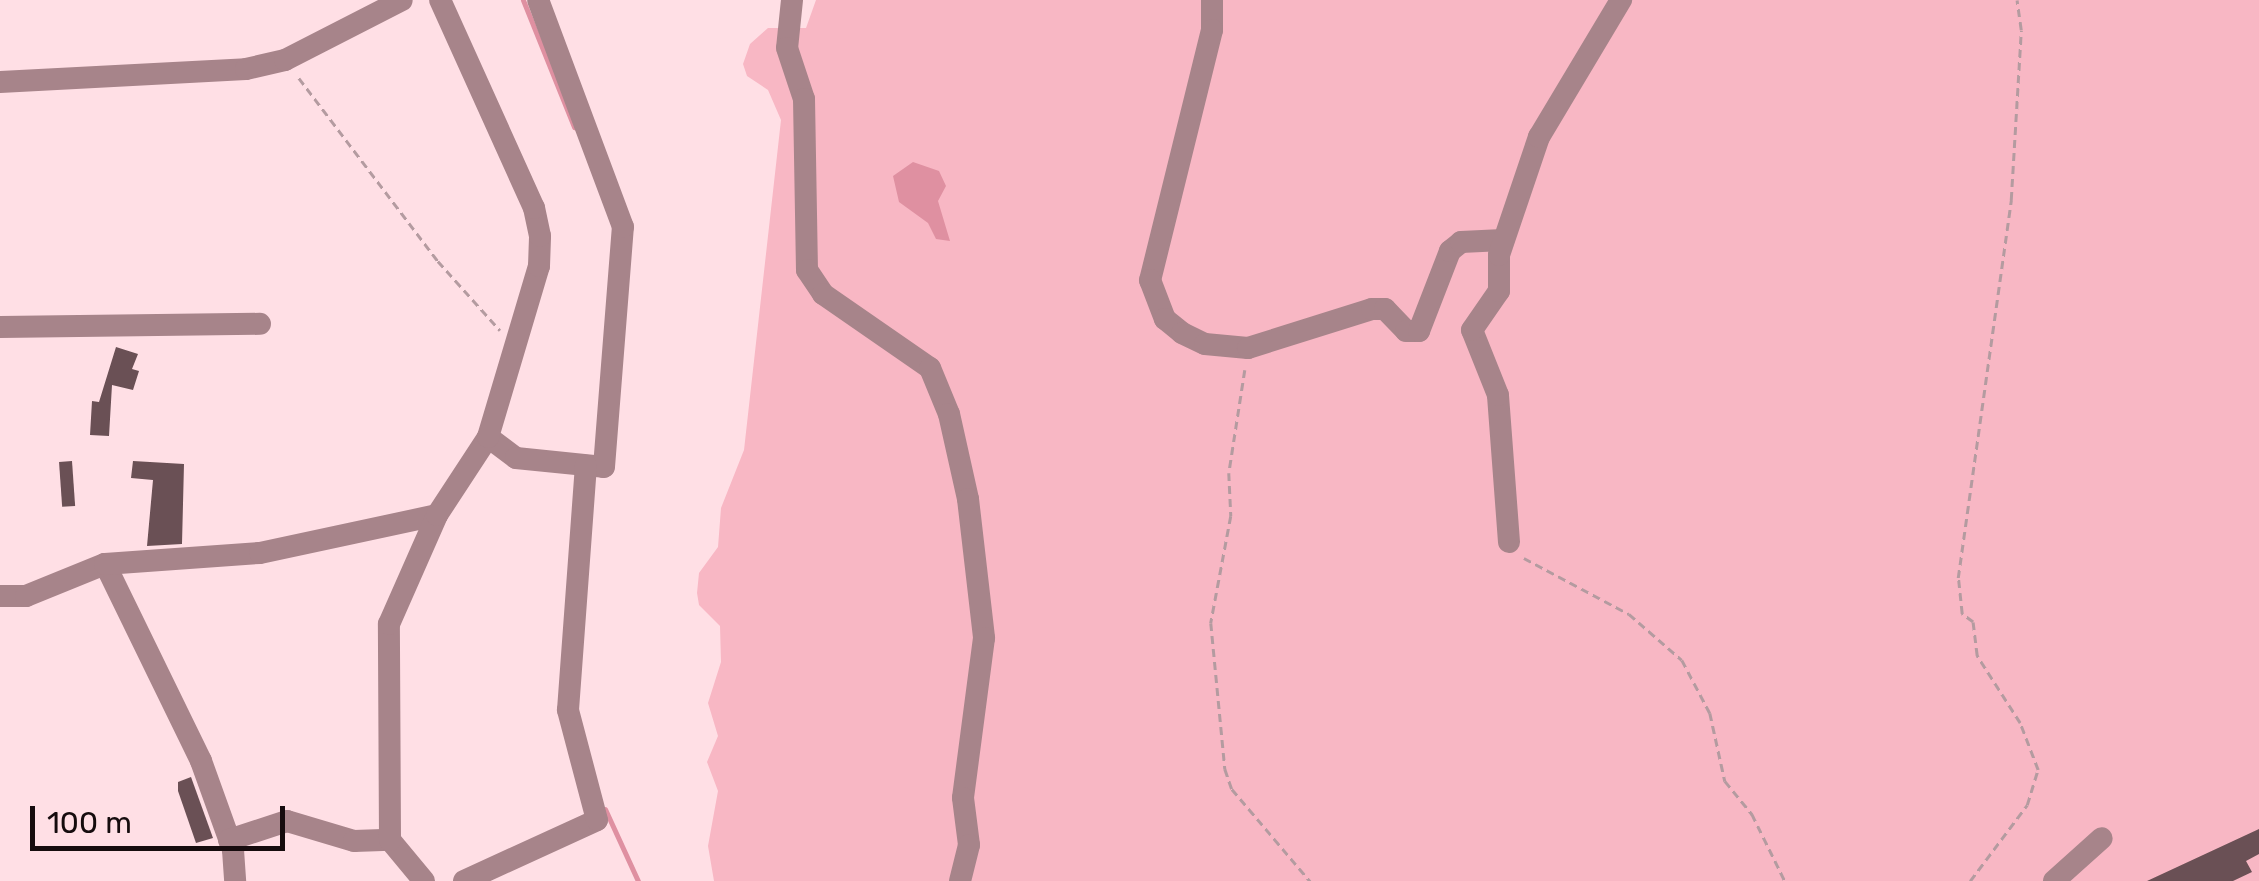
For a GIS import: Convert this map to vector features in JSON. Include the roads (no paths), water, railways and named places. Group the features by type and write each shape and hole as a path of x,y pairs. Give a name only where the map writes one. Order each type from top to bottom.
{"street":[{"path":"0,82 214,71 285,60 402,0"},
{"path":"424,881 390,840 388,624 437,515 488,438 538,266 534,208 440,0"},
{"path":"488,438 516,458 604,467 623,228 538,0"},
{"path":"792,0 787,48 804,99 807,270 823,294 924,360 949,414 968,499 984,638 962,798 968,845 960,881"},
{"path":"1212,0 1194,110 1154,244 1150,280 1165,318 1204,344 1248,348 1372,309 1385,309 1406,331 1420,331 1450,251 1460,242 1503,240"},
{"path":"1508,542 1498,396 1472,330 1500,290 1503,240 1540,137 1621,0"},
{"path":"0,327 260,324"},
{"path":"464,881 598,820 568,710 586,466"},
{"path":"0,596 26,596 105,564 260,553 437,515"},
{"path":"105,564 201,761 229,840 234,881"},
{"path":"229,840 286,821 354,841 390,840"},
{"path":"2054,881 2102,838"}],"waterway":[{"path":"523,0 574,127"},
{"path":"605,809 638,881"}]}
